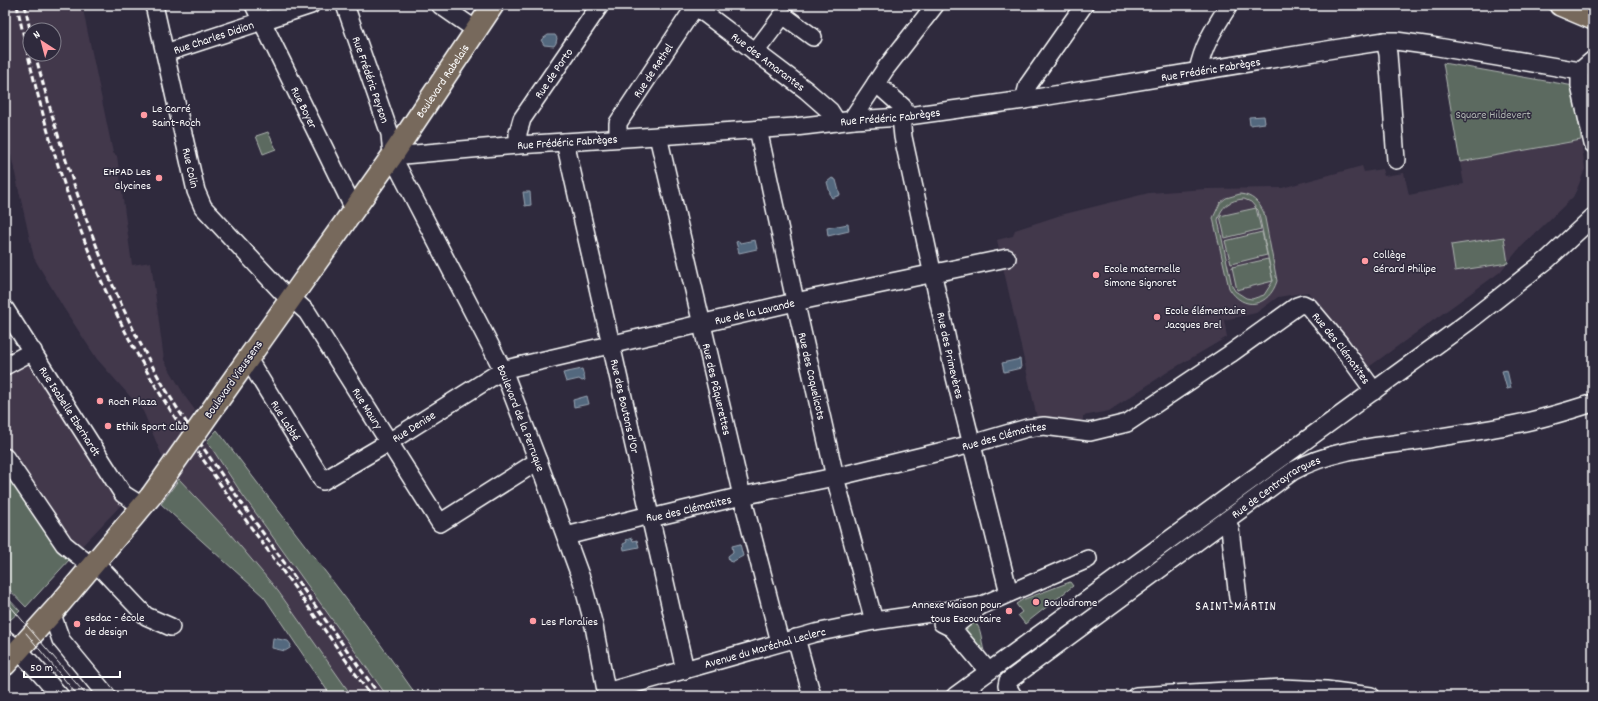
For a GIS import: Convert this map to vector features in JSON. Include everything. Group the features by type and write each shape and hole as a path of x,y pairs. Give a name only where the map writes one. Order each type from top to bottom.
{"main road":[{"name":"Boulevard Rabelais","path":"392,156 493,5"},
{"path":"1560,5 1593,19"},
{"name":"Boulevard Vieussens","path":"9,651 33,632 53,611 146,501 392,156"}],"street":[{"name":"Rue Colin","path":"154,5 196,191 203,208 282,292 290,298"},
{"name":"Rue Boyer","path":"254,5 354,209"},
{"name":"Rue Charles Didion","path":"165,53 262,20 312,5"},
{"name":"Rue Frédéric Peyson","path":"345,5 390,134 392,156"},
{"path":"440,5 476,30"},
{"name":"Rue de Porto","path":"518,145 518,133 522,119 600,5"},
{"path":"854,120 854,116 876,83 935,5"},
{"path":"1024,100 1028,84 1084,5"},
{"path":"1198,71 1208,38 1229,5"},
{"name":"Rue des Amarantes","path":"696,6 806,90 830,111 837,122"},
{"name":"Rue de Rethel","path":"618,138 618,123 696,6"},
{"path":"755,52 783,15 813,38"},
{"name":"Rue Frédéric Fabrèges","path":"392,156 518,145 795,127 854,120 901,117 1024,100 1385,41 1432,46 1580,71"},
{"path":"1385,41 1388,54 1396,160"},
{"path":"1593,60 1580,71 1580,86 1593,144"},
{"name":"Rue des Primevères","path":"876,83 903,107 901,117 902,132 956,377 1009,593"},
{"name":"Rue des Coquelicots","path":"758,129 795,302 835,477 874,622"},
{"name":"Rue des Pâquerettes","path":"658,136 742,496 788,640 812,696"},
{"name":"Rue des Boutons d'Or","path":"565,142 685,670"},
{"name":"Boulevard de la Perruque","path":"392,156 503,370 582,581 592,618 606,694"},
{"path":"955,696 1374,391 1547,260 1593,217"},
{"name":"Rue de la Lavande","path":"503,370 795,302 1007,258"},
{"name":"Rue Maury","path":"290,298 306,312 440,523 538,461"},
{"name":"Rue des Clématites","path":"566,536 642,516 659,516 742,496 835,477 972,444 1027,428 1044,426 1090,432 1127,423 1230,354 1297,306 1303,304 1309,307 1340,344 1374,391"},
{"name":"Rue Isabelle Eberhardt","path":"5,309 123,494 146,501"},
{"path":"5,366 33,351"},
{"name":"Rue Labbé","path":"248,359 323,481"},
{"name":"Rue Denise","path":"323,481 503,370"},
{"name":"Rue de Centrayrargues","path":"1010,689 1227,520 1293,471 1322,458 1351,451 1516,424 1552,416 1593,403"},
{"path":"5,457 64,544 93,564 146,616 172,627"},
{"path":"1227,520 1230,529 1238,598"},
{"name":"Avenue du Maréchal Leclerc","path":"952,628 980,606 1088,558"},
{"name":"Avenue du Maréchal Leclerc","path":"606,694 815,633 874,622 980,606"},
{"path":"53,611 60,640 107,696"},
{"path":"927,614 952,628 984,666 990,670"},
{"path":"33,632 60,640"},
{"path":"9,651 60,696"},
{"path":"1136,696 1228,694 1282,688 1326,690 1371,696"}],"shaded area":[{"path":"5,5 82,5 113,153 117,156 132,265 151,262 164,360 186,398 195,410 164,460 143,411 97,359 63,307 34,258 12,160 5,115"},
{"path":"1581,140 1585,169 1573,197 1518,250 1500,272 1366,369 1308,292 1278,297 1256,313 1224,320 1227,337 1169,371 1109,411 1083,416 1083,420 1038,422 997,240 1013,236 1015,230 1061,215 1149,193 1206,189 1282,188 1362,166 1364,172 1382,169 1384,176 1404,173 1409,195 1464,184 1460,162"},
{"path":"31,360 122,504 82,546 61,528 5,449 5,374"},
{"path":"217,430 376,638 417,696 331,696 264,597 161,504 157,498"}],"green space":[{"name":"Square Hildevert","path":"1443,63 1574,86 1581,140 1460,162"},
{"path":"268,132 276,149 263,154 256,136"},
{"path":"1240,194 1248,196 1257,202 1264,213 1277,281 1273,290 1262,301 1248,303 1241,301 1229,288 1213,218 1220,203 1226,198","holes":["1244,199 1251,202 1258,210 1273,281 1264,295 1252,299 1246,298 1235,291 1232,286 1218,220 1221,211 1230,202"]},
{"path":"1256,208 1261,229 1225,238 1220,216"},
{"path":"1262,232 1267,255 1231,264 1225,241"},
{"path":"1504,237 1508,263 1455,271 1451,245"},
{"path":"1268,259 1273,281 1237,290 1232,267"},
{"path":"217,430 376,638 417,696 387,696 242,494 207,441"},
{"path":"5,465 70,559 26,607 5,585"},
{"path":"179,479 225,528 278,591 352,696 331,696 264,597 161,504"},
{"path":"1164,548 1168,553 1019,663 1014,657"},
{"name":"Boulodrome","path":"1070,582 1073,586 1025,624 1018,615 1022,612 1016,604 1022,600"},
{"path":"5,595 20,611 10,620 5,614"},
{"path":"974,621 979,627 984,651 978,655 962,635 963,625"}],"water":[{"path":"548,35 555,35 557,38 554,46 544,45 541,40"},
{"path":"1264,116 1265,123 1250,125 1249,117"},
{"path":"832,178 836,180 840,195 832,198 827,182"},
{"path":"523,192 530,192 531,205 525,206"},
{"path":"848,224 849,231 828,236 827,228"},
{"path":"755,240 757,249 739,253 736,242 739,241 740,243"},
{"path":"1020,359 1021,368 1004,372 1002,363"},
{"path":"582,369 585,380 582,381 579,379 566,382 563,373"},
{"path":"1507,370 1511,388 1507,389 1502,371"},
{"path":"587,396 589,404 574,407 573,400"},
{"path":"632,538 633,541 637,540 639,547 624,550 623,544 627,542 626,540"},
{"path":"740,544 743,556 732,562 729,561 728,556 733,552 732,546"},
{"path":"273,638 288,641 291,645 290,648 285,651 272,648"}],"tram line":[{"path":"5,600 87,696"},
{"path":"26,633 78,696"}],"railway":[{"path":"17,5 39,99 67,192 83,237 122,325 169,409 195,448 371,696"},
{"path":"25,5 28,22"},
{"path":"37,62 58,136 85,216 117,295 155,371 178,410 216,466 380,696"}],"place":[{"name":"Le Carré Saint-Roch","path":"144,115"},
{"name":"EHPAD Les Glycines","path":"159,178"},
{"name":"Collège Gérard Philipe","path":"1365,261"},
{"name":"Ecole maternelle Simone Signoret","path":"1096,275"},
{"name":"Ecole élémentaire Jacques Brel","path":"1157,317"},
{"name":"Roch Plaza","path":"100,401"},
{"name":"Ethik Sport Club","path":"108,426"},
{"name":"Boulodrome","path":"1036,602"},
{"name":"Annexe Maison pour tous Escoutaire","path":"1009,611"},
{"name":"Les Floralies","path":"533,621"},
{"name":"esdac - école de design","path":"77,624"}],"district":[{"name":"SAINT-MARTIN","path":"1236,605"}]}
